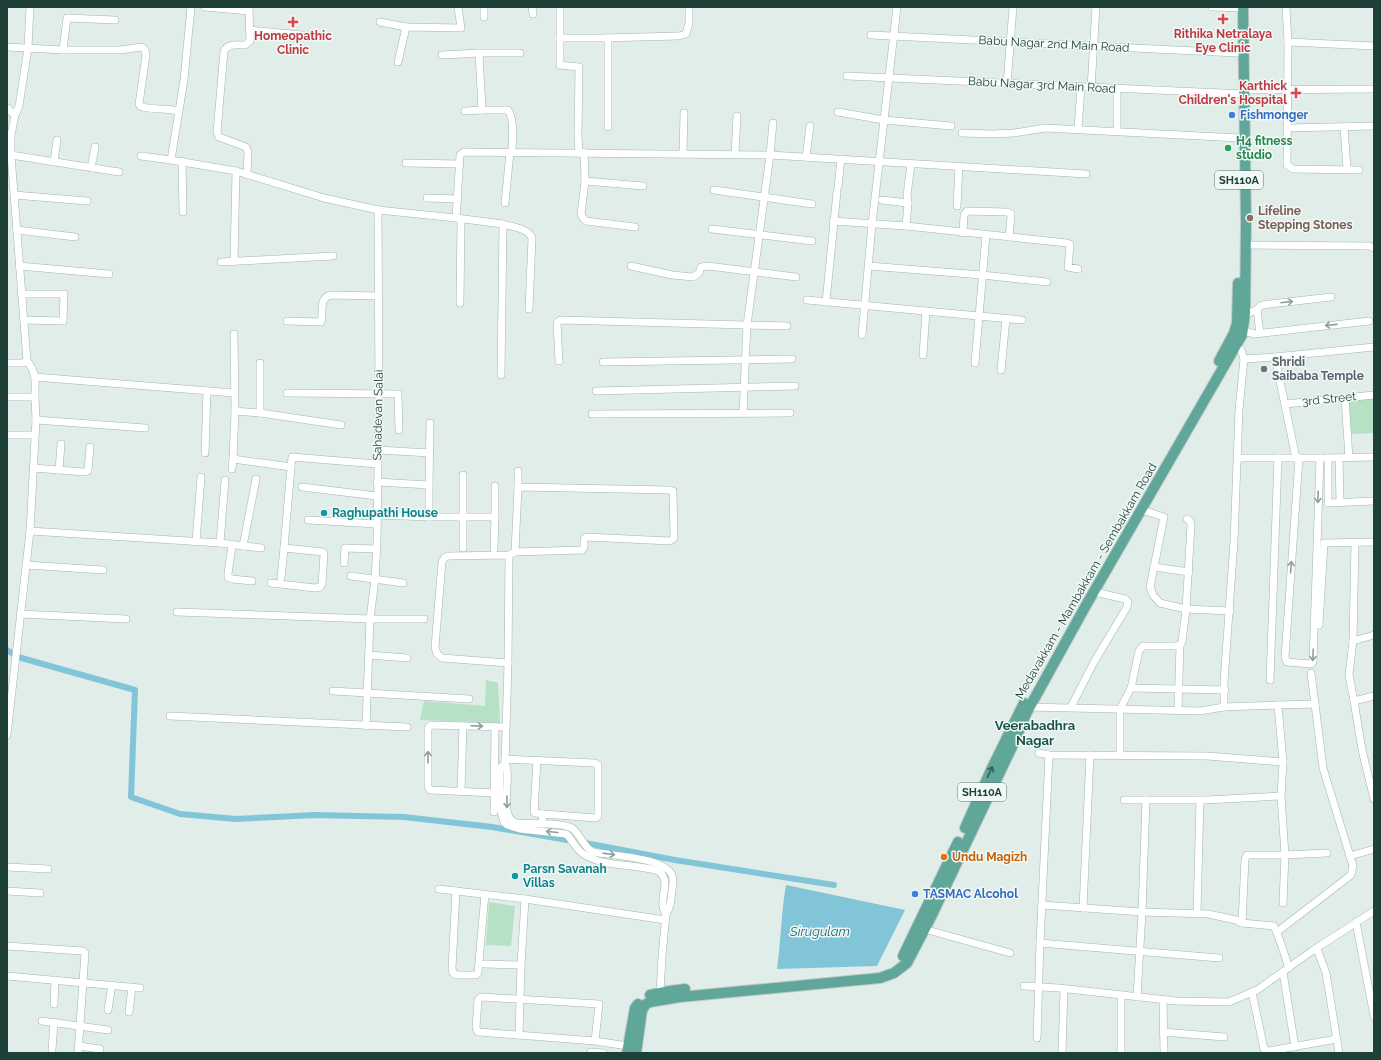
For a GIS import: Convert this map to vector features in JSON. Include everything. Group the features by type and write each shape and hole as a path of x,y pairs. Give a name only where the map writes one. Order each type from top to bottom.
{"main road":[{"name":"Medavakkam - Mambakkam - Sembakkam Road","path":"630,1051 635,1008 641,999 648,996 670,991 755,982 879,972 890,968 901,958 1026,706 1233,344 1243,331 1245,313 1246,245 1243,223 1238,138 1242,93 1238,53 1240,7"},
{"name":"Medavakkam - Mambakkam - Sembakkam Road","path":"1082,606 1095,592 1233,344 1237,323 1243,223 1240,7"},
{"name":"Medavakkam - Mambakkam - Sembakkam Road","path":"630,1051 642,1010 646,1004 650,1002 687,996 880,978 894,973 907,963 1012,747 1026,706"}],"street":[{"path":"7,735 30,530 36,420 35,377 33,368 27,361 14,195 10,183 11,155 9,135 15,115 20,106 28,48 30,7"},
{"path":"171,160 184,80 191,7"},
{"path":"205,7 249,9 250,41 245,45 226,47 224,51 217,132 219,137 246,147 248,152 247,175"},
{"path":"380,22 406,27 461,28 458,7"},
{"path":"484,7 484,17"},
{"path":"560,7 560,65 579,66 578,136 582,152 585,181 581,214 582,218 586,221 635,227"},
{"path":"560,38 679,36 686,34 689,23 689,7"},
{"path":"862,335 872,224 897,7"},
{"path":"1008,84 1012,7"},
{"path":"1091,88 1095,47 1096,7"},
{"path":"1212,7 1240,7"},
{"path":"1286,7 1288,42 1287,165 1293,169 1359,170"},
{"path":"63,50 67,18 115,20"},
{"path":"398,62 406,27"},
{"path":"249,30 302,35"},
{"name":"Babu Nagar 2nd Main Road","path":"871,35 1238,53"},
{"path":"608,38 608,127"},
{"path":"1288,42 1374,46"},
{"path":"7,47 63,50 120,50 142,47 145,50 146,55 138,104 144,108 167,108 178,111"},
{"path":"479,53 482,110"},
{"path":"442,55 520,53"},
{"name":"Babu Nagar 3rd Main Road","path":"847,76 1091,88 1242,93 1288,90 1374,89"},
{"path":"1078,129 1081,87"},
{"path":"1117,89 1117,131"},
{"path":"7,108 15,115"},
{"path":"465,111 508,110 511,115 511,152 506,203"},
{"path":"838,112 884,120 951,126"},
{"path":"683,154 684,113"},
{"path":"735,154 737,116"},
{"path":"744,413 747,325 765,198 773,123"},
{"path":"806,157 810,126"},
{"path":"1287,128 1374,126"},
{"path":"1344,127 1347,169"},
{"path":"962,133 1014,133 1045,128 1238,138"},
{"path":"54,162 57,140"},
{"path":"91,168 95,147"},
{"path":"460,303 458,199 460,155 464,152 770,155 1086,174"},
{"path":"11,155 119,172"},
{"path":"141,156 236,171 324,198 378,210 502,224 523,230 532,238 529,309"},
{"path":"826,302 833,221 841,159"},
{"path":"182,162 183,212"},
{"path":"406,163 460,164"},
{"path":"906,226 908,202 907,195 911,164"},
{"path":"957,206 959,166"},
{"path":"234,262 236,171"},
{"path":"585,181 643,186"},
{"path":"714,190 812,204"},
{"path":"14,195 87,201"},
{"path":"427,198 458,199"},
{"path":"882,200 908,202"},
{"name":"Sahadevan Salai","path":"366,726 370,619 375,580 377,524 379,394 378,210"},
{"path":"963,232 964,215 968,211 1007,212 1011,214 1009,237"},
{"path":"833,221 906,226 1070,244 1068,267 1078,270"},
{"path":"501,375 502,224"},
{"path":"712,229 812,241"},
{"path":"16,230 75,237"},
{"path":"975,363 986,235"},
{"path":"1246,245 1369,246 1374,248"},
{"path":"221,262 333,256"},
{"path":"19,266 109,274"},
{"path":"632,266 672,275 693,277 697,275 702,267 705,266 796,277"},
{"path":"869,266 982,274 1047,282"},
{"path":"21,294 64,294 63,320 24,320"},
{"path":"287,321 321,322 323,317 322,301 325,297 330,295 379,296"},
{"path":"1245,313 1251,313 1262,305 1331,297"},
{"path":"807,300 1022,320"},
{"path":"1257,310 1260,333"},
{"path":"923,355 926,311"},
{"path":"1001,370 1006,319"},
{"path":"559,361 557,323 560,320 787,326"},
{"path":"1243,331 1255,334 1370,321"},
{"path":"232,469 235,411 234,334"},
{"path":"1224,707 1238,458 1239,410 1244,359 1241,350 1233,344"},
{"path":"1244,359 1374,346"},
{"path":"1275,357 1298,458 1285,657 1285,661 1287,662 1311,664 1313,662 1320,458"},
{"path":"603,362 792,359"},
{"path":"7,363 22,363 27,361"},
{"path":"260,362 260,413"},
{"path":"35,377 234,393"},
{"path":"596,391 795,386"},
{"path":"287,393 379,394 398,390 399,430"},
{"path":"204,453 208,391"},
{"name":"3rd Street","path":"1285,404 1374,395"},
{"path":"7,397 35,397"},
{"path":"1345,398 1349,458"},
{"path":"235,411 260,413 341,425"},
{"path":"592,414 790,413"},
{"path":"36,420 145,428"},
{"path":"429,517 430,423"},
{"path":"7,435 35,435"},
{"path":"59,470 61,444"},
{"path":"33,468 88,471 90,447"},
{"path":"378,450 430,453"},
{"path":"281,578 292,457 378,464"},
{"path":"1238,458 1374,457"},
{"path":"1270,680 1278,458"},
{"path":"1328,458 1328,501 1374,501"},
{"path":"1339,458 1340,502"},
{"path":"233,459 291,467"},
{"path":"518,471 512,554 505,727 505,761 508,768 503,785 505,817 518,826 566,834 580,852 650,865 664,866 671,874 673,879 670,909 665,917"},
{"path":"462,475 464,517 463,548"},
{"path":"196,542 201,477"},
{"path":"243,546 256,478"},
{"path":"220,543 225,480"},
{"path":"377,482 429,485"},
{"path":"494,549 495,486"},
{"path":"302,487 377,496"},
{"path":"508,663 442,658 437,654 435,648 442,562 444,558 448,556 582,550 584,547 584,539 586,537 670,541 674,538 674,494 673,491 670,490 518,487"},
{"path":"1142,510 1164,517 1150,587 1153,595 1160,603 1186,609 1230,611"},
{"path":"377,515 495,517"},
{"path":"1178,710 1180,645 1182,642 1189,572 1191,525 1188,519"},
{"path":"308,520 377,524"},
{"path":"30,530 220,543 261,548"},
{"path":"1318,641 1324,543 1374,542"},
{"path":"1355,543 1353,641 1349,675 1366,769 1374,799"},
{"path":"232,545 228,577 232,579 252,581"},
{"path":"272,583 315,588 320,587 322,584 324,552 284,548"},
{"path":"344,563 345,548 376,548"},
{"path":"26,566 103,570"},
{"path":"1154,567 1189,572"},
{"path":"351,576 403,583"},
{"path":"1071,707 1094,662 1127,607 1128,602 1125,599 1095,592"},
{"path":"177,612 370,619 424,619"},
{"path":"20,614 126,619"},
{"path":"1353,641 1374,635"},
{"path":"1120,755 1120,710 1131,688 1139,651 1142,646 1180,645"},
{"path":"369,655 407,658"},
{"path":"1277,932 1351,875 1353,866 1324,768 1311,673"},
{"path":"1131,688 1225,690"},
{"path":"333,691 469,699"},
{"path":"1354,701 1374,696"},
{"path":"1026,706 1120,710 1200,711 1224,707 1278,704 1315,704"},
{"path":"1278,704 1283,762 1281,796 1285,855 1283,903"},
{"path":"170,716 407,727"},
{"path":"495,793 430,790 428,787 428,728 431,725 505,727"},
{"path":"461,791 463,726"},
{"path":"494,812 495,727"},
{"path":"1039,753 1049,755 1207,756 1283,762"},
{"path":"1037,1038 1038,986 1049,755"},
{"path":"1083,908 1090,755"},
{"path":"505,761 537,760 595,763 598,765 599,769 598,816 596,818 535,813 537,760"},
{"path":"1366,769 1374,767"},
{"path":"1124,800 1200,800 1281,796"},
{"path":"1137,996 1146,800"},
{"path":"1197,914 1200,800"},
{"path":"542,824 543,814"},
{"path":"518,826 542,824 569,826 576,832 592,855"},
{"path":"566,834 569,826"},
{"path":"1350,856 1374,849"},
{"path":"1242,923 1245,860 1247,855 1327,853"},
{"path":"650,865 661,873 665,880 662,908 665,917 660,993"},
{"path":"7,867 48,869"},
{"path":"665,880 673,879"},
{"path":"439,889 665,917"},
{"path":"456,891 452,968 453,973 456,975 478,973 485,894"},
{"path":"7,892 40,893"},
{"path":"519,1035 525,899"},
{"path":"1042,905 1142,912 1208,914 1236,920 1242,923 1274,926 1277,932 1286,970 1295,1047"},
{"path":"1024,986 1038,986 1176,1001 1229,1002 1257,990 1374,911"},
{"path":"1356,922 1374,1016"},
{"path":"924,929 1010,953"},
{"path":"1040,943 1219,958"},
{"path":"7,946 83,951 85,953 86,958 79,1050 100,1049"},
{"path":"1317,949 1326,973 1340,1053"},
{"path":"484,964 521,965"},
{"path":"7,976 140,988"},
{"path":"54,1004 55,980"},
{"path":"108,1010 112,986"},
{"path":"129,1012 132,988"},
{"path":"1062,1053 1064,989"},
{"path":"1252,992 1264,1049 1269,1052 1337,1039"},
{"path":"1121,1053 1122,995"},
{"path":"595,1041 599,1004 480,998 478,1000 476,1027 477,1031 479,1032 595,1041 630,1051"},
{"path":"1163,999 1164,1053"},
{"path":"42,1021 108,1030"},
{"path":"52,1050 54,1022"},
{"path":"1164,1032 1224,1037"},
{"path":"591,1052 603,1053"}],"green space":[{"path":"1374,397 1374,433 1350,434 1349,400"},
{"path":"486,680 498,683 500,723 420,720 424,701 485,706"},
{"path":"489,902 515,906 511,946 486,945"}],"water":[{"name":"Sirugulam","path":"786,885 905,910 877,966 777,969"}],"waterway":[{"path":"7,650 18,657 135,690 131,797 180,814 236,819 315,815 404,817 492,827 567,840"},
{"path":"585,843 675,860 834,885"}],"place":[{"name":"Rithika Netralaya Eye Clinic","path":"1223,19"},
{"name":"Homeopathic Clinic","path":"293,22"},
{"name":"Karthick Children's Hospital","path":"1296,93"},
{"name":"Fishmonger","path":"1232,115"},
{"name":"H4 fitness studio","path":"1228,148"},
{"name":"Lifeline Stepping Stones","path":"1250,218"},
{"name":"Shridi Saibaba Temple","path":"1264,369"},
{"name":"Raghupathi House","path":"324,513"},
{"name":"Undu Magizh","path":"944,857"},
{"name":"Parsn Savanah Villas","path":"515,876"},
{"name":"TASMAC Alcohol","path":"915,894"}],"district":[{"name":"Veerabadhra Nagar","path":"1035,732"}]}
